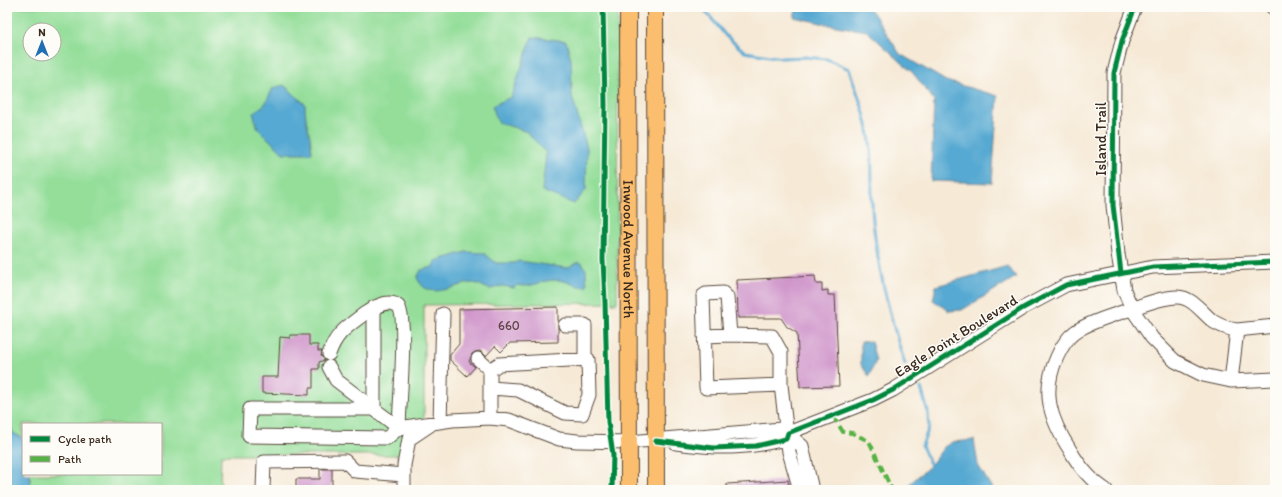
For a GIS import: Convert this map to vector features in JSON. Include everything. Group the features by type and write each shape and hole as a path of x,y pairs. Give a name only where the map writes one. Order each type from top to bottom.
{"main road":[{"name":"Inwood Avenue North","path":"628,7 629,490"},
{"name":"Inwood Avenue North","path":"655,7 656,490"}],"street":[{"name":"Island Trail","path":"1135,7 1122,41 1114,73 1113,205 1124,290 1132,309 1152,338 1175,362 1203,375 1231,381 1275,379"},
{"name":"Eagle Point Boulevard","path":"788,433 873,400 905,382 1023,308 1066,285 1153,267 1275,262"},
{"path":"730,335 727,297 723,293 706,294 703,296 706,388 781,385"},
{"path":"1106,490 1083,470 1057,431 1049,404 1050,377 1060,352 1074,333 1089,324 1170,298 1184,298 1213,321 1228,329 1237,330 1275,326"},
{"path":"390,303 398,306 402,313 403,335 398,428 336,380 329,361 333,342 340,332 374,307 390,303"},
{"path":"374,307 374,409"},
{"path":"436,423 443,314"},
{"path":"490,388 518,390 565,413 582,414 589,395 588,359 585,359 585,325 565,325"},
{"path":"1231,381 1237,330"},
{"path":"704,336 772,336 781,352 781,385 788,433 789,452 800,490"},
{"path":"478,359 490,370 490,418"},
{"path":"490,370 500,364 585,359"},
{"path":"374,409 250,408 249,436 387,438 398,428 452,420 490,418 509,420 558,439 577,441 656,441 706,434 782,429 802,446 812,490"},
{"path":"404,490 405,451 409,439 436,423"},
{"path":"263,490 264,462 345,461 354,471 404,475"}],"green space":[{"path":"7,7 618,7 617,303 424,305 424,417 400,455 221,455 220,490 7,490"}],"water":[{"path":"797,7 866,7 872,11 900,54 946,81 998,96 992,183 931,181 934,100 912,72 867,31 794,17"},
{"path":"532,37 566,41 571,59 572,96 587,148 586,190 574,204 542,191 546,153 527,132 498,122 492,106 511,97"},
{"path":"284,85 305,104 312,153 283,153 258,129 253,113 265,104 273,88"},
{"path":"466,252 484,253 496,263 514,263 519,261 567,268 578,262 582,263 586,270 587,286 583,287 561,280 552,280 528,286 517,285 514,288 502,286 490,289 472,283 435,291 422,285 417,278 421,270 433,267 435,261"},
{"path":"1008,266 1016,277 962,310 949,311 933,300 936,286"},
{"path":"871,341 876,361 869,376 861,365 861,342"},
{"path":"7,414 13,433 22,438 22,475 30,475 31,490 7,490"},
{"path":"974,440 978,465 993,490 908,490 907,486 930,466 944,447 952,442"}],"building":[{"path":"815,276 816,284 822,284 822,291 828,290 828,295 835,295 839,386 800,387 797,333 787,327 781,318 738,318 737,280"},
{"path":"558,307 558,342 510,343 501,352 495,346 486,356 480,351 475,352 472,354 469,362 475,367 467,376 450,360 450,355 459,344 459,309"},
{"path":"290,335 309,335 309,345 318,345 318,351 322,351 321,356 325,360 319,362 319,369 313,369 313,388 309,388 309,395 262,393 262,377 278,377 280,337 290,338"},
{"path":"320,469 332,469 332,490 296,490 296,479 320,479"},
{"path":"788,480 789,490 727,490 727,484"}],"waterway":[{"path":"702,7 726,36 745,52 782,58 805,57 827,59 849,69 869,132 872,162 872,211 875,239 881,276 894,329 905,364"},
{"path":"921,388 928,412 929,427 922,446 932,468"}],"marked path":[{"path":"833,416 843,432 852,433 869,441 892,490"}],"cycle path":[{"path":"603,7 605,104 603,260 608,422 613,455 612,490"},
{"path":"1121,273 1113,205 1114,73 1122,41 1135,7"},
{"path":"656,441 714,448 756,446 786,439 788,433 873,400 893,390 1023,308 1066,285 1153,267 1275,262"}]}
